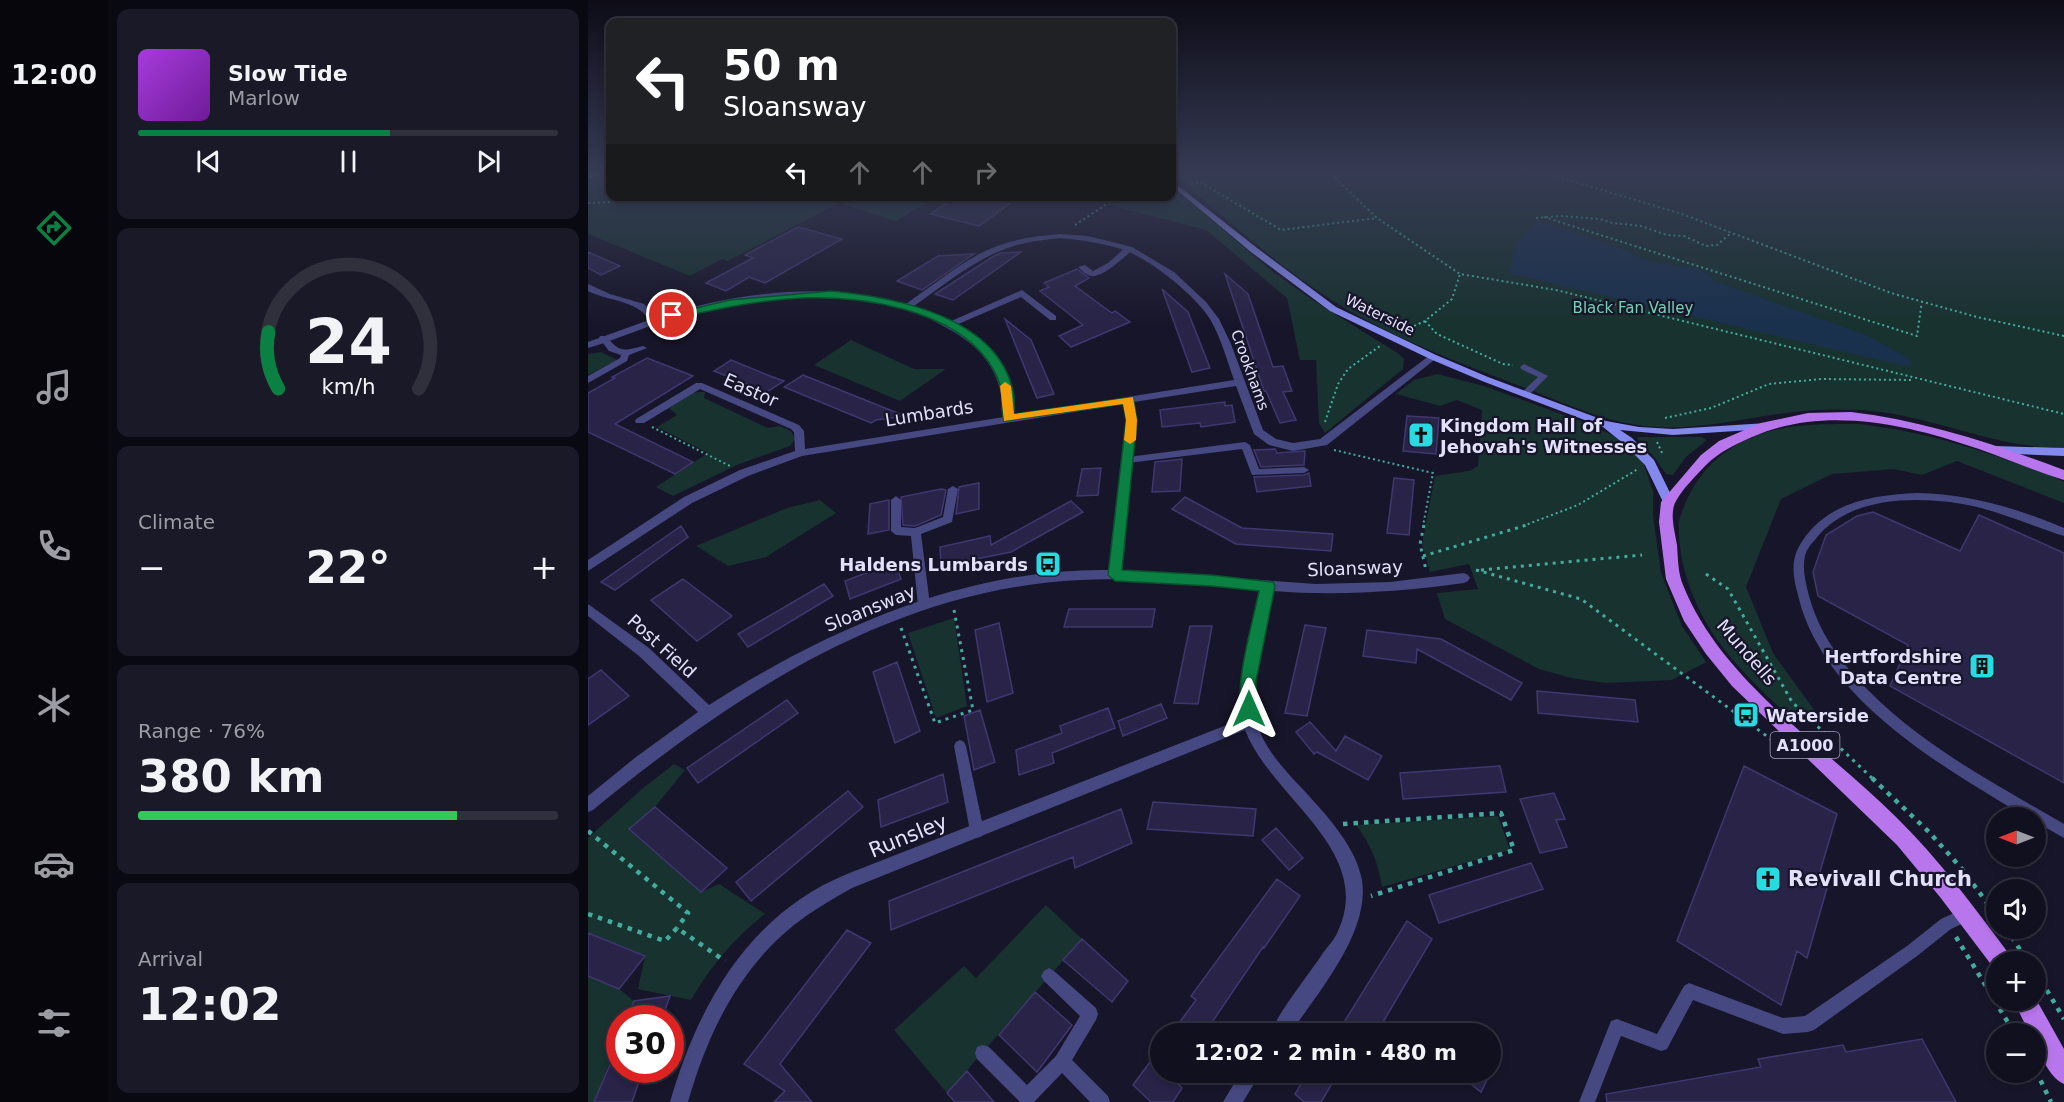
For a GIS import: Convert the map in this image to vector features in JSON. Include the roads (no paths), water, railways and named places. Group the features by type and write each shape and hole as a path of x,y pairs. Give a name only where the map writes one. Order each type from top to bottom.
{"main road":[{"name":"Waterside","path":"1220,222 1333,309 1433,357 1525,394 1604,423 1652,431 1767,426"},
{"path":"1668,501 1697,464 1713,450 1733,439 1767,426 1812,418 1883,419 1942,432 2064,475"},
{"name":"Waterside","path":"1604,423 1628,441 1650,463 1668,501"},
{"path":"1995,450 2064,452"},
{"name":"Mundells","path":"1668,501 1666,514 1675,583 1694,623 1718,658 1783,725 1846,780 1891,824 1930,867 1993,951"},
{"path":"2030,1011 2064,1072"}],"street":[{"name":"Crookhams","path":"908,306 982,256 1031,239 1060,236 1088,238 1130,249 1171,274 1203,303 1226,344 1258,432 1263,437 1283,445 1305,446 1323,442 1433,357"},
{"path":"588,287 610,297 634,302 649,309 654,320"},
{"path":"952,324 1022,293 1053,318"},
{"path":"588,345 654,320 730,303 825,294 870,297 908,306 952,324 976,342 993,360 1007,391 1008,419"},
{"name":"Lumbards","path":"588,566 666,512 744,472 800,453 1239,382"},
{"name":"Eastor","path":"640,421 699,385 795,427 799,431 800,453"},
{"path":"1115,575 1128,460 1131,420 1129,399"},
{"name":"Sloansway","path":"588,806 647,757 708,713 764,678 823,646 896,615 951,596 1053,578 1115,575 1201,579 1268,586 1376,588 1464,578"},
{"path":"1268,586 1248,681 1250,722 1268,758 1325,826 1350,866 1356,885 1353,921 1286,1023"},
{"name":"Post Field","path":"588,609 644,652 708,713"},
{"name":"Runsley","path":"679,1102 688,1066 721,998 759,946 782,924 810,904 847,882 1250,722"},
{"path":"1232,1102 1245,1083"}],"lane":[{"path":"1082,267 1092,274 1104,269 1130,249"},
{"path":"649,309 682,298"},
{"path":"603,339 612,349 625,354 643,348"},
{"path":"588,380 621,362 625,354"},
{"path":"1524,367 1544,376 1525,394"},
{"path":"1128,460 1245,446 1255,473 1304,470"},
{"path":"896,500 896,531 916,532 948,519 953,489"},
{"path":"2063,833 1912,739 1857,690 1824,646 1806,611 1800,581 1799,556 1810,536 1825,521 1841,511 1874,501 1902,498 1955,499 1979,504 2030,518 2064,532"},
{"path":"916,532 924,605"},
{"path":"960,746 977,831"},
{"path":"1587,1102 1617,1027 1662,1043 1689,991 1783,1026 1808,1024 1912,951 1946,924 1967,914"},
{"path":"982,1053 1027,1097 1062,1062 1090,1014 1049,976"},
{"path":"1062,1062 1102,1102"}],"water":[{"path":"1536,222 1545,222 1651,262 1696,268 1708,274 1714,281 1866,335 1907,357 1913,365 1905,366 1509,273 1517,241"}],"place":[{"name":"Kingdom Hall of Jehovah's Witnesses","path":"1421,435"},
{"name":"Haldens Lumbards","path":"1048,564"},
{"name":"Hertfordshire Data Centre","path":"1982,666"},
{"name":"Waterside","path":"1746,715"},
{"name":"Revivall Church","path":"1768,879"}],"park label":[{"name":"Black Fan Valley","path":"1633,308"}]}
